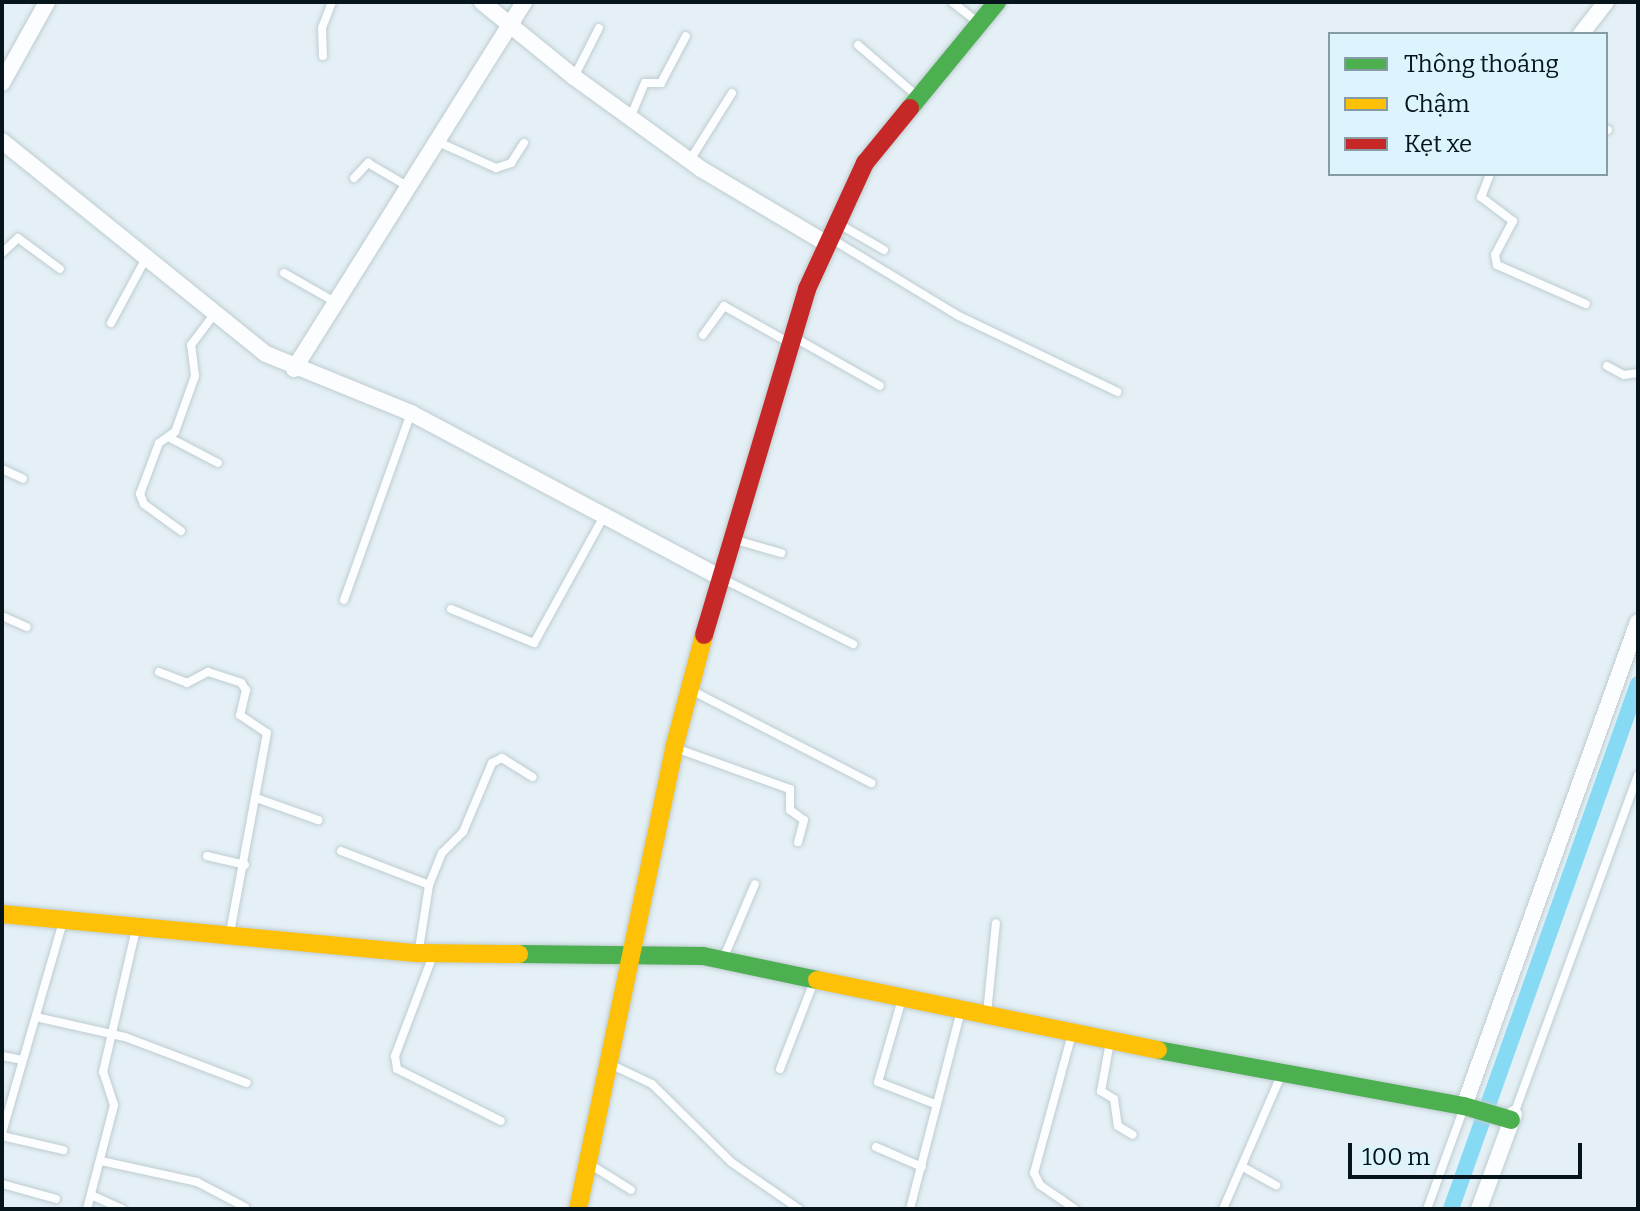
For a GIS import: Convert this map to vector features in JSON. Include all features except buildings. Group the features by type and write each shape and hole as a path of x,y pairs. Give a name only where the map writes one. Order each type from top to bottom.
{"street":[{"path":"2,83 46,2"},
{"path":"482,2 574,77 689,161 828,233"},
{"path":"294,369 524,2"},
{"path":"578,1209 674,748 719,577 735,540 792,340 828,233 865,163 916,95 997,2"},
{"path":"1583,32 1606,2"},
{"path":"2,141 214,314 294,369 411,413 719,577"},
{"path":"1469,1107 1638,622"},
{"path":"2,914 229,938 426,953 724,959 1281,1076 1469,1107 1508,1117 1479,1209"}],"lane":[{"path":"323,56 322,28 332,2"},
{"path":"952,2 979,22"},
{"path":"574,77 599,28"},
{"path":"630,118 645,83 661,83 686,36"},
{"path":"858,45 916,95"},
{"path":"689,161 732,93"},
{"path":"436,141 496,168 511,163 524,143"},
{"path":"354,178 368,163 407,186"},
{"path":"1489,176 1481,197 1513,221 1494,261 1586,304"},
{"path":"828,233 884,250"},
{"path":"828,233 957,315 1118,392"},
{"path":"2,253 18,238 60,269"},
{"path":"111,323 147,257"},
{"path":"284,273 335,302"},
{"path":"703,335 724,306 880,386"},
{"path":"181,531 141,498 159,443 170,438 195,376 191,345 214,314"},
{"path":"1607,366 1624,375 1638,373"},
{"path":"344,600 411,413"},
{"path":"170,438 218,463"},
{"path":"2,469 23,479"},
{"path":"451,609 534,643 604,515"},
{"path":"735,540 781,553"},
{"path":"719,577 853,644"},
{"path":"2,616 27,627"},
{"path":"159,672 187,683 208,672 245,687 239,712 268,735 259,799 229,938"},
{"path":"690,690 871,783"},
{"path":"674,748 790,789 790,810 804,820 798,842"},
{"path":"501,1121 397,1069 395,1056 426,953 429,885 444,848 464,830 495,760 502,758 532,777"},
{"path":"1508,1117 1521,1097 1638,775"},
{"path":"259,799 318,820"},
{"path":"341,851 429,885"},
{"path":"207,856 245,865"},
{"path":"724,959 755,884"},
{"path":"63,921 2,1134 63,1150"},
{"path":"987,1015 996,923"},
{"path":"87,1209 114,1105 103,1078 110,1035 136,929"},
{"path":"780,1069 815,979"},
{"path":"902,998 878,1082 935,1104"},
{"path":"910,1209 961,1009"},
{"path":"36,1017 110,1035 247,1083"},
{"path":"1072,1033 1034,1173 1040,1185 1075,1209"},
{"path":"1110,1041 1101,1091 1114,1099 1118,1126 1133,1135"},
{"path":"2,1056 23,1060"},
{"path":"607,1064 652,1084 731,1162 799,1209"},
{"path":"1223,1209 1281,1076"},
{"path":"1427,1209 1469,1107"},
{"path":"876,1147 922,1167"},
{"path":"101,1161 197,1182 245,1207"},
{"path":"588,1163 631,1190"},
{"path":"1243,1167 1276,1185"},
{"path":"2,1184 56,1199"},
{"path":"91,1195 122,1209"}],"waterway":[{"path":"1451,1209 1638,684"}],"traffic: fast":[{"path":"910,108 997,2"},
{"path":"519,954 703,956 817,980"},
{"path":"1158,1050 1464,1106 1511,1120"}],"traffic: slow":[{"path":"578,1209 674,748 704,635"},
{"path":"2,914 418,953 519,954"},
{"path":"817,980 1158,1050"}],"traffic: jam":[{"path":"704,635 807,289 865,163 910,108"}]}
